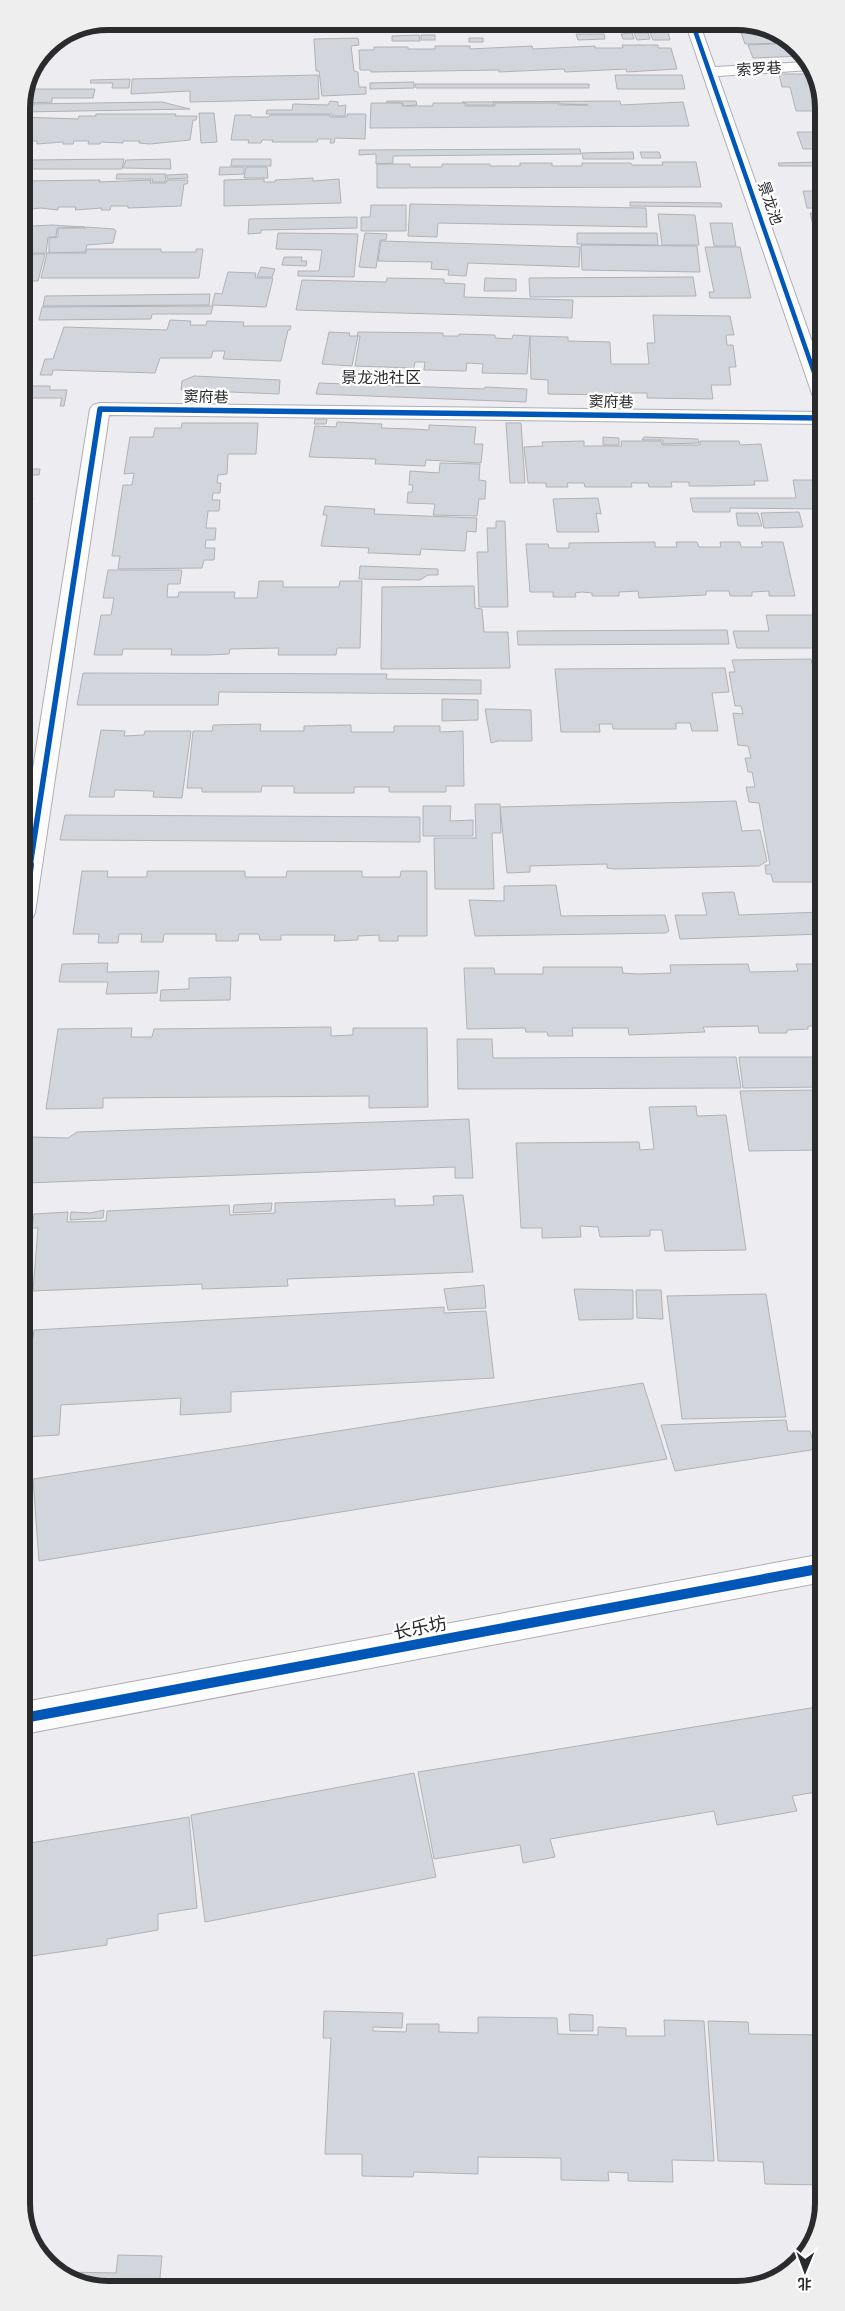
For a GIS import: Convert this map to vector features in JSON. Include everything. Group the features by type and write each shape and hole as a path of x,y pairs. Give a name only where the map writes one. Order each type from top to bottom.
{"street":[{"name":"景龙池","path":"695,30 815,377"},
{"name":"索罗巷","path":"710,72 803,66"},
{"name":"窦府巷","path":"30,861 100,409 815,418"},
{"name":"长乐坊","path":"30,1717 815,1570"}],"building":[{"path":"740,30 767,36 780,43 745,44"},
{"path":"668,32 670,40 653,40 650,33"},
{"path":"632,33 634,39 623,39 621,34"},
{"path":"634,33 648,33 650,39 637,40"},
{"path":"576,34 604,34 605,39 578,40"},
{"path":"419,35 420,41 392,41 392,36"},
{"path":"421,35 435,35 435,40 421,40"},
{"path":"358,38 359,45 351,46 354,71 358,72 359,87 366,87 366,94 322,96 319,71 316,71 314,39"},
{"path":"469,38 483,38 483,42 469,42"},
{"path":"780,44 795,56 753,58 748,45"},
{"path":"622,45 658,45 658,48 671,48 677,69 627,72 626,69 565,72 564,69 499,72 499,70 371,72 370,70 360,70 359,50 374,50 374,47 435,49 435,46 470,46 470,49 532,46 533,49 595,46 595,48 623,48"},
{"path":"779,74 807,74 812,88 815,111 796,111 790,87 782,87"},
{"path":"318,75 319,99 190,102 190,91 131,94 132,79"},
{"path":"615,75 682,75 685,89 617,89"},
{"path":"130,79 129,88 112,88 113,83 90,83 91,80"},
{"path":"414,82 414,88 370,89 370,83"},
{"path":"415,84 589,84 589,88 416,88"},
{"path":"33,89 95,89 93,98 52,98 52,102 30,103"},
{"path":"330,101 338,102 338,106 346,105 345,116 332,116 332,114 266,114 267,110 292,110 293,104 328,105"},
{"path":"387,101 416,101 417,105 403,106 403,103 386,103"},
{"path":"620,101 621,105 683,102 689,126 370,128 371,103 433,106 433,103 465,103 465,106 495,106 495,103 588,105 560,104 559,102 493,102 494,105 467,105 466,103 462,102"},
{"path":"162,102 190,109 30,112 30,104"},
{"path":"199,113 214,113 217,142 201,143"},
{"path":"96,114 176,114 175,116 197,116 196,120 193,120 190,140 150,144 139,143 140,141 88,144 89,141 74,141 73,144 63,144 63,142 37,144 37,141 30,141 30,117 78,119 79,116 96,116"},
{"path":"347,114 366,114 365,139 335,138 334,143 330,143 331,139 318,139 317,142 272,142 273,140 262,140 261,143 248,143 249,140 231,140 235,115 251,115 251,117 269,117 270,115 330,115 330,117 347,117"},
{"path":"797,132 815,132 815,149 803,149"},
{"path":"580,149 581,154 393,156 393,163 376,164 376,154 359,155 359,150"},
{"path":"633,152 634,159 583,159 582,153"},
{"path":"640,152 659,152 661,158 642,158"},
{"path":"124,159 122,169 30,169 30,160"},
{"path":"170,159 171,169 123,168 126,160"},
{"path":"232,159 271,159 271,166 231,166"},
{"path":"662,162 696,162 701,187 377,188 377,164 410,164 410,167 442,167 442,164 520,166 520,163 552,163 552,166 582,166 582,163 663,165"},
{"path":"815,162 815,166 779,166 778,163"},
{"path":"220,167 244,167 244,174 219,175"},
{"path":"246,167 267,167 268,178 244,178"},
{"path":"117,174 166,174 165,182 152,182 153,179 116,179"},
{"path":"187,174 188,178 167,179 167,175"},
{"path":"313,178 313,181 339,179 341,203 224,206 224,180 264,179 264,182 275,182 275,180"},
{"path":"100,180 99,182 151,180 150,183 166,183 167,180 188,180 187,184 184,184 181,206 128,208 128,206 111,206 110,210 101,210 102,208 75,210 76,207 58,207 58,210 30,209 30,181"},
{"path":"803,191 815,191 815,208 807,208"},
{"path":"630,202 721,203 722,207 630,206"},
{"path":"410,204 646,208 647,227 438,223 437,237 408,236"},
{"path":"371,205 406,205 406,231 361,231 361,217 370,217"},
{"path":"810,213 815,213 815,232"},
{"path":"658,214 695,215 699,245 662,245"},
{"path":"357,217 357,228 261,230 261,233 248,234 249,219"},
{"path":"710,223 732,223 736,246 714,246"},
{"path":"33,226 85,227 57,228 56,237 48,237 46,253 31,253 30,229"},
{"path":"58,228 114,229 116,231 113,243 87,245 85,252 49,253 49,238 58,237"},
{"path":"278,233 358,234 354,277 298,276 298,271 319,271 322,250 276,249"},
{"path":"365,233 387,234 386,240 380,240 376,268 359,267"},
{"path":"577,233 657,233 658,245 577,244"},
{"path":"381,241 580,247 579,267 468,263 466,276 448,275 449,270 431,269 432,262 378,261"},
{"path":"581,245 697,246 700,272 582,270"},
{"path":"705,247 740,247 751,298 710,298 709,292 714,292"},
{"path":"87,249 161,249 161,252 196,252 196,249 203,249 199,278 41,278 47,253 86,253"},
{"path":"30,254 45,254 38,281 30,281"},
{"path":"284,257 302,257 301,261 307,261 306,266 282,265"},
{"path":"261,267 275,269 272,277 257,277"},
{"path":"228,272 256,273 255,278 273,278 266,307 212,305 215,293 222,294"},
{"path":"693,277 696,296 530,297 529,278"},
{"path":"387,278 444,279 444,283 465,284 464,297 573,300 572,318 296,310 302,280 386,282"},
{"path":"485,278 516,279 516,291 484,291"},
{"path":"210,294 209,305 43,306 45,296"},
{"path":"213,306 211,314 152,314 151,319 39,320 42,307"},
{"path":"653,315 730,316 734,335 726,335 727,345 733,345 736,367 729,367 731,385 711,385 713,399 647,398 647,393 609,393 610,395 548,394 548,380 531,379 530,336 568,337 568,341 610,342 611,364 649,364 647,343 655,343"},
{"path":"170,320 191,321 190,325 206,325 207,321 244,322 243,326 291,326 290,330 288,330 281,361 223,359 225,351 213,351 211,358 160,358 155,373 53,370 52,375 40,375 45,359 53,359 64,327 167,330"},
{"path":"329,332 350,333 349,336 358,336 352,366 322,364"},
{"path":"358,332 443,333 443,336 459,336 459,334 495,335 495,338 512,339 513,335 530,336 527,374 482,373 483,364 467,363 466,371 424,370 425,362 415,362 414,368 355,366 360,336 357,336"},
{"path":"194,376 280,380 279,394 181,390 182,381"},
{"path":"319,383 527,389 526,402 316,394"},
{"path":"30,386 50,386 50,390 67,390 64,406 60,406 62,398 30,398"},
{"path":"315,419 327,419 326,424 314,424"},
{"path":"337,422 382,424 381,428 429,430 429,425 476,427 474,444 483,444 481,463 426,460 425,466 375,464 376,459 309,457 315,426 336,427"},
{"path":"182,423 258,423 256,454 228,454 227,474 218,475 217,483 221,483 220,493 213,493 212,500 220,500 219,511 208,511 206,528 216,528 215,540 206,540 205,548 215,548 214,560 204,560 202,568 118,569 120,556 112,556 123,485 132,485 134,473 124,474 130,437 153,437 155,428 181,428"},
{"path":"506,423 521,423 525,483 510,483"},
{"path":"603,437 619,438 619,445 603,445"},
{"path":"644,437 698,439 699,443 663,444 663,440 642,440"},
{"path":"584,441 584,446 622,446 621,441 661,441 662,445 700,445 700,441 739,441 740,445 761,444 768,481 754,481 755,485 713,486 689,486 689,482 671,482 672,487 649,487 648,483 631,483 632,487 585,487 584,483 567,483 568,487 546,487 546,483 528,483 524,447 543,446 542,442"},
{"path":"440,463 480,464 479,480 486,481 485,499 479,499 477,516 433,515 435,504 407,503 408,492 412,492 413,485 409,485 410,471 439,473"},
{"path":"30,469 40,469 39,475 30,475"},
{"path":"793,480 813,480 815,509 730,508 730,512 693,512 690,498 796,498"},
{"path":"30,498 33,498 30,509"},
{"path":"598,498 601,514 596,513 599,532 557,532 553,499"},
{"path":"325,506 375,509 374,514 477,518 476,532 467,531 465,551 421,549 420,555 368,553 369,548 321,546 327,515 323,515"},
{"path":"799,512 803,527 764,528 761,513"},
{"path":"736,513 758,513 762,526 738,526"},
{"path":"496,521 505,521 508,607 479,607 477,552 488,552 487,528 496,528"},
{"path":"655,542 655,547 677,547 676,542 697,542 699,547 721,547 720,542 740,542 741,547 763,547 761,542 783,542 795,596 769,596 769,591 752,592 752,596 730,596 729,591 706,591 706,595 639,598 638,591 619,592 619,596 592,596 592,593 582,592 575,593 576,597 553,597 553,592 530,592 526,544 548,544 549,548 569,548 569,543"},
{"path":"360,566 438,569 438,575 428,575 420,580 359,579"},
{"path":"108,570 182,570 180,584 168,584 167,597 178,597 179,592 235,592 234,598 257,598 259,581 283,581 283,587 339,587 340,581 362,581 360,648 337,648 336,655 278,655 279,648 230,649 229,654 208,655 171,655 172,649 123,649 122,655 94,655 101,615 111,615 114,598 103,598"},
{"path":"474,586 475,608 482,609 484,632 508,632 510,668 381,669 382,587"},
{"path":"766,615 815,615 815,648 737,648 733,631 769,631"},
{"path":"727,630 729,644 518,645 517,631"},
{"path":"811,659 815,676 815,882 773,882 771,874 766,874 765,865 770,865 759,803 749,802 746,787 755,787 752,772 748,772 745,758 751,758 748,746 738,745 733,713 743,714 741,706 735,706 729,672 735,672 732,660"},
{"path":"725,668 729,692 712,693 718,731 692,731 690,723 676,723 676,729 613,729 612,724 599,724 600,732 561,732 555,669"},
{"path":"83,673 387,674 386,679 481,680 481,694 219,692 218,705 77,705"},
{"path":"442,699 478,700 478,720 442,721"},
{"path":"485,709 531,710 532,741 498,741 491,743"},
{"path":"261,724 260,731 304,731 304,726 351,725 351,732 394,732 394,726 440,726 440,732 463,731 464,786 446,786 446,792 389,792 389,787 354,787 354,793 294,793 294,786 262,786 261,792 202,792 202,788 187,788 193,731 212,731 213,725"},
{"path":"101,730 125,731 124,736 144,735 145,731 191,731 182,798 153,797 154,791 115,790 114,797 89,797"},
{"path":"736,801 742,831 760,830 767,861 759,866 615,869 607,868 607,864 530,866 530,872 507,873 500,807"},
{"path":"475,804 500,804 501,833 492,833 494,889 435,889 434,838 476,838"},
{"path":"423,806 451,806 450,821 473,820 473,836 423,836"},
{"path":"65,815 420,817 420,842 60,840"},
{"path":"82,871 108,871 107,877 147,877 147,871 245,871 245,877 286,877 287,871 362,871 362,877 400,877 401,871 427,871 427,936 398,936 398,941 379,941 379,935 358,936 358,940 334,941 335,935 281,935 281,940 260,940 259,934 239,934 238,941 216,941 216,934 164,934 163,942 141,942 142,934 119,934 118,943 98,943 99,934 73,934"},
{"path":"556,885 561,916 665,915 669,931 666,933 475,936 469,900 504,901 504,886"},
{"path":"734,892 739,915 815,912 815,934 680,939 675,915 707,915 702,893"},
{"path":"108,963 107,972 159,971 157,993 106,994 108,982 59,982 62,964"},
{"path":"748,964 750,972 798,971 796,964 815,964 815,1026 808,1026 808,1029 787,1030 787,1033 759,1033 758,1026 703,1027 705,1032 629,1035 628,1028 572,1028 573,1036 548,1036 547,1032 526,1032 525,1028 467,1029 464,968 494,968 495,974 543,974 543,967 622,967 623,973 637,974 671,973 670,965"},
{"path":"231,977 230,1000 160,1001 161,990 189,989 189,978"},
{"path":"331,1027 331,1036 353,1035 353,1028 427,1028 428,1107 369,1108 369,1096 103,1098 103,1108 46,1109 58,1029 132,1028 131,1037 152,1037 154,1029"},
{"path":"457,1039 492,1039 493,1058 736,1057 741,1088 458,1089"},
{"path":"739,1057 815,1057 815,1087 743,1088"},
{"path":"815,1090 815,1150 749,1151 740,1091"},
{"path":"696,1106 697,1116 726,1115 746,1250 665,1251 662,1230 650,1230 650,1236 600,1237 598,1227 580,1226 581,1237 542,1238 542,1228 521,1228 516,1143 639,1142 640,1150 654,1149 649,1107"},
{"path":"469,1119 473,1178 455,1178 455,1167 30,1183 30,1137 68,1138 77,1132"},
{"path":"463,1195 473,1272 287,1279 288,1286 202,1289 202,1284 33,1291 38,1228 32,1228 34,1214 68,1212 67,1222 106,1221 107,1211 229,1205 230,1215 275,1213 275,1203 395,1199 395,1206 434,1205 433,1196"},
{"path":"272,1203 271,1211 233,1213 234,1205"},
{"path":"104,1210 103,1218 70,1220 71,1212 90,1213"},
{"path":"484,1285 486,1308 448,1310 444,1289"},
{"path":"574,1289 633,1290 633,1319 579,1320"},
{"path":"636,1290 661,1290 663,1319 637,1318"},
{"path":"766,1294 786,1417 682,1419 667,1296"},
{"path":"444,1307 444,1313 486,1311 494,1378 231,1392 231,1412 180,1415 181,1398 61,1405 59,1435 30,1437 30,1338 33,1338 34,1330"},
{"path":"643,1383 667,1459 39,1561 33,1479"},
{"path":"786,1420 788,1431 810,1431 815,1447 811,1450 675,1471 661,1425"},
{"path":"815,1707 815,1792 792,1796 797,1811 717,1825 714,1811 550,1839 555,1857 523,1863 520,1845 434,1859 418,1772"},
{"path":"414,1773 436,1877 205,1922 191,1815"},
{"path":"189,1817 197,1908 158,1914 158,1930 107,1939 107,1945 30,1956 30,1843"},
{"path":"324,2011 403,2013 402,2028 373,2027 373,2031 406,2032 407,2024 439,2024 439,2032 478,2033 478,2017 557,2018 558,2034 598,2035 598,2027 626,2028 626,2036 665,2036 664,2020 704,2021 714,2161 672,2160 673,2182 628,2181 628,2173 608,2172 609,2181 561,2180 561,2158 478,2157 478,2174 414,2172 413,2177 362,2176 362,2154 325,2154 331,2038 323,2038"},
{"path":"569,2014 593,2015 593,2031 570,2031"},
{"path":"708,2021 748,2022 749,2034 815,2035 815,2185 765,2184 763,2162 718,2161"},
{"path":"118,2255 162,2256 160,2281 103,2281 73,2272 116,2273"}],"cycle path":[{"path":"695,30 815,377"},
{"path":"30,867 100,409 815,418"},
{"path":"30,1717 815,1570"}],"district":[{"name":"景龙池社区","path":"381,377"}]}
